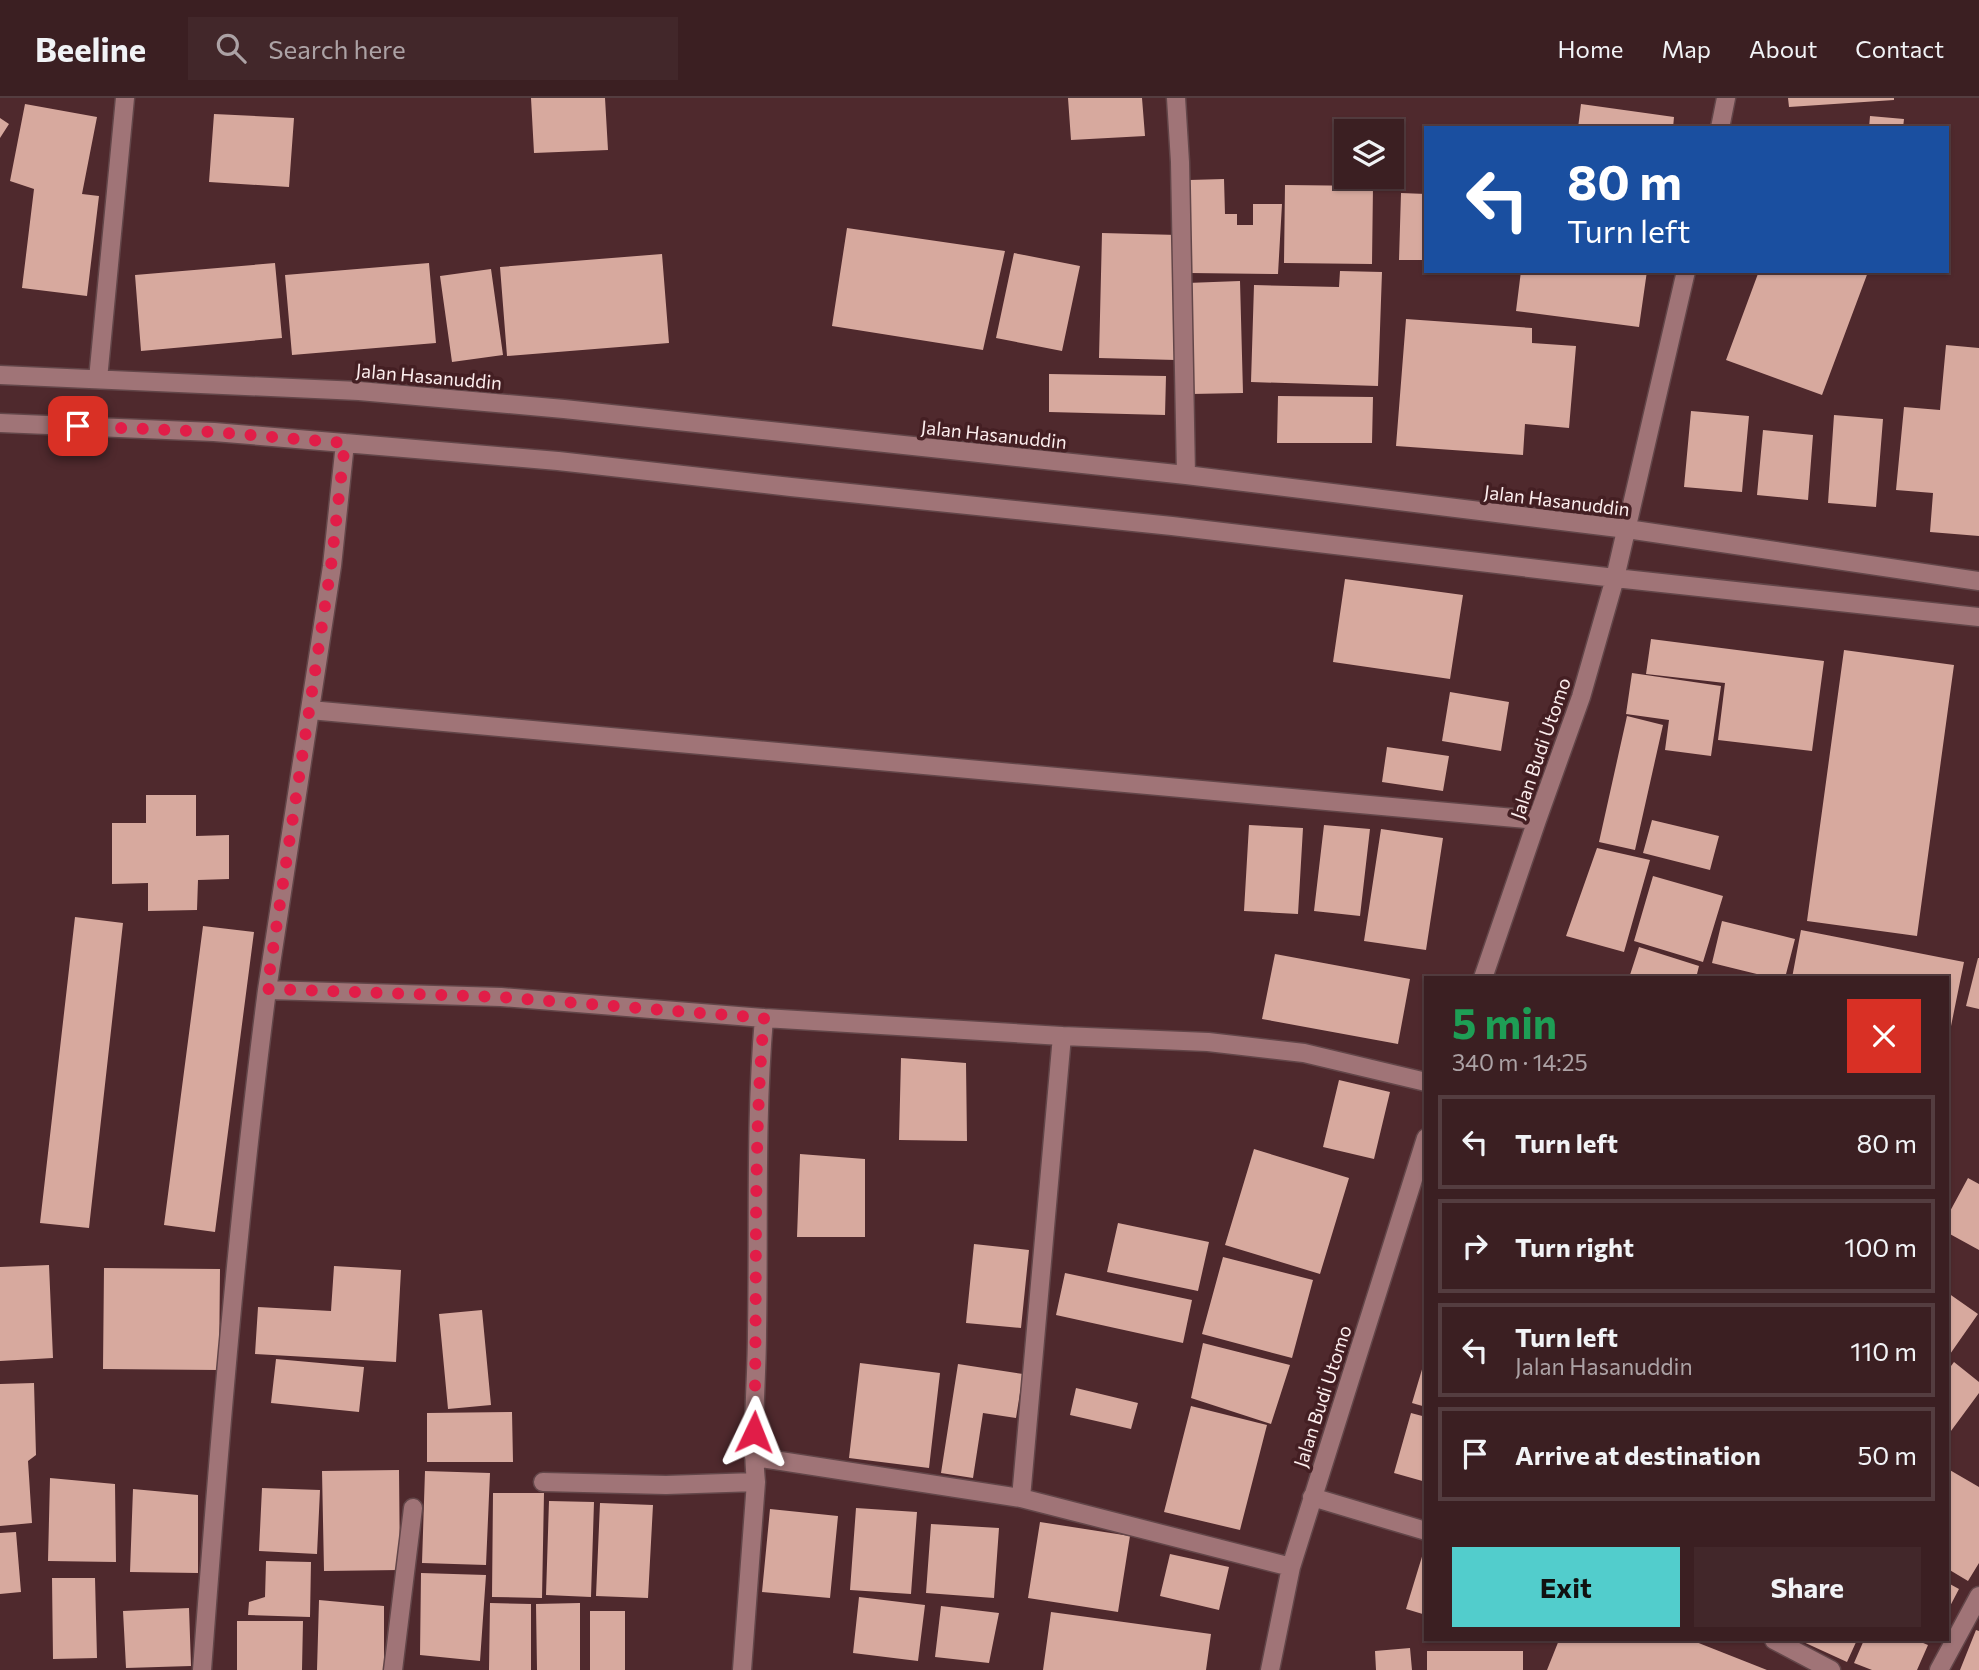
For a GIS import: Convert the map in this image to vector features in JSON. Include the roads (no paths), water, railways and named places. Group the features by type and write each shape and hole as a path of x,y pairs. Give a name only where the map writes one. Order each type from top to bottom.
{"street":[{"path":"98,379 125,98"},
{"path":"1176,98 1181,162 1186,475"},
{"path":"1720,126 1726,98"},
{"name":"Jalan Budi Utomo","path":"1484,976 1581,697 1615,578 1686,273"},
{"name":"Jalan Hasanuddin","path":"0,375 359,391 564,409 1186,475 1627,529 1979,580"},
{"path":"0,423 214,432 558,461 1172,526 1979,617"},
{"path":"202,1670 222,1401 251,1113 267,989 331,566 345,443"},
{"path":"310,710 1537,820"},
{"path":"267,989 500,997 764,1018 1208,1042 1304,1053 1424,1082"},
{"path":"742,1670 756,1482 754,1457 759,1079 764,1018"},
{"path":"1021,1498 1062,1036"},
{"name":"Jalan Budi Utomo","path":"1270,1670 1291,1567 1424,1144"},
{"path":"754,1457 1021,1498 1291,1567"},
{"path":"543,1482 666,1485 756,1482"},
{"path":"1312,1497 1424,1530"},
{"path":"393,1670 413,1507"},
{"path":"1939,1670 1979,1596"},
{"path":"1776,1641 1831,1670"}]}
